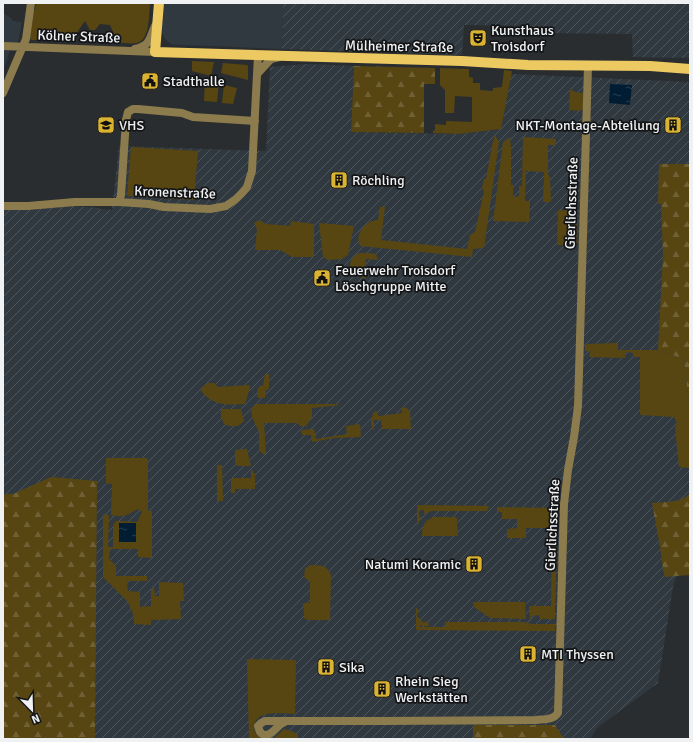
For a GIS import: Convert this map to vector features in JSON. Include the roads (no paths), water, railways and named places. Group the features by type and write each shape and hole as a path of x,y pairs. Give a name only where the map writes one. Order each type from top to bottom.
{"main road":[{"path":"155,52 159,3"},
{"path":"157,26 160,39 163,44 185,53"},
{"name":"Mülheimer Straße","path":"155,52 462,61 528,65 650,66 690,68"}],"street":[{"path":"3,93 26,39 31,3"},
{"path":"131,51 145,45 150,40 154,28 157,26"},
{"name":"Kölner Straße","path":"3,46 155,52"},
{"name":"Kronenstraße","path":"3,206 28,206 75,202 119,202 149,204 164,207 210,209 230,203 246,188 252,172 258,56"},
{"path":"258,73 271,59 281,56"},
{"name":"Gierlichsstraße","path":"286,721 536,720 552,719 558,713 564,504 578,406 588,66"},
{"path":"119,202 127,116 131,110 138,109 182,113 193,117 255,121"}],"water":[{"path":"610,84 632,85 630,105 609,103"},
{"path":"119,523 136,523 136,542 119,542"}],"place":[{"name":"Kunsthaus Troisdorf","path":"478,38"},
{"name":"Stadthalle","path":"150,81"},
{"name":"VHS","path":"106,125"},
{"name":"NKT-Montage-Abteilung","path":"673,125"},
{"name":"Röchling","path":"339,180"},
{"name":"Feuerwehr Troisdorf Löschgruppe Mitte","path":"322,278"},
{"name":"Natumi Koramic","path":"474,564"},
{"name":"MTI Thyssen","path":"528,654"},
{"name":"Sika","path":"326,667"},
{"name":"Rhein Sieg Werkstätten","path":"382,689"}]}
